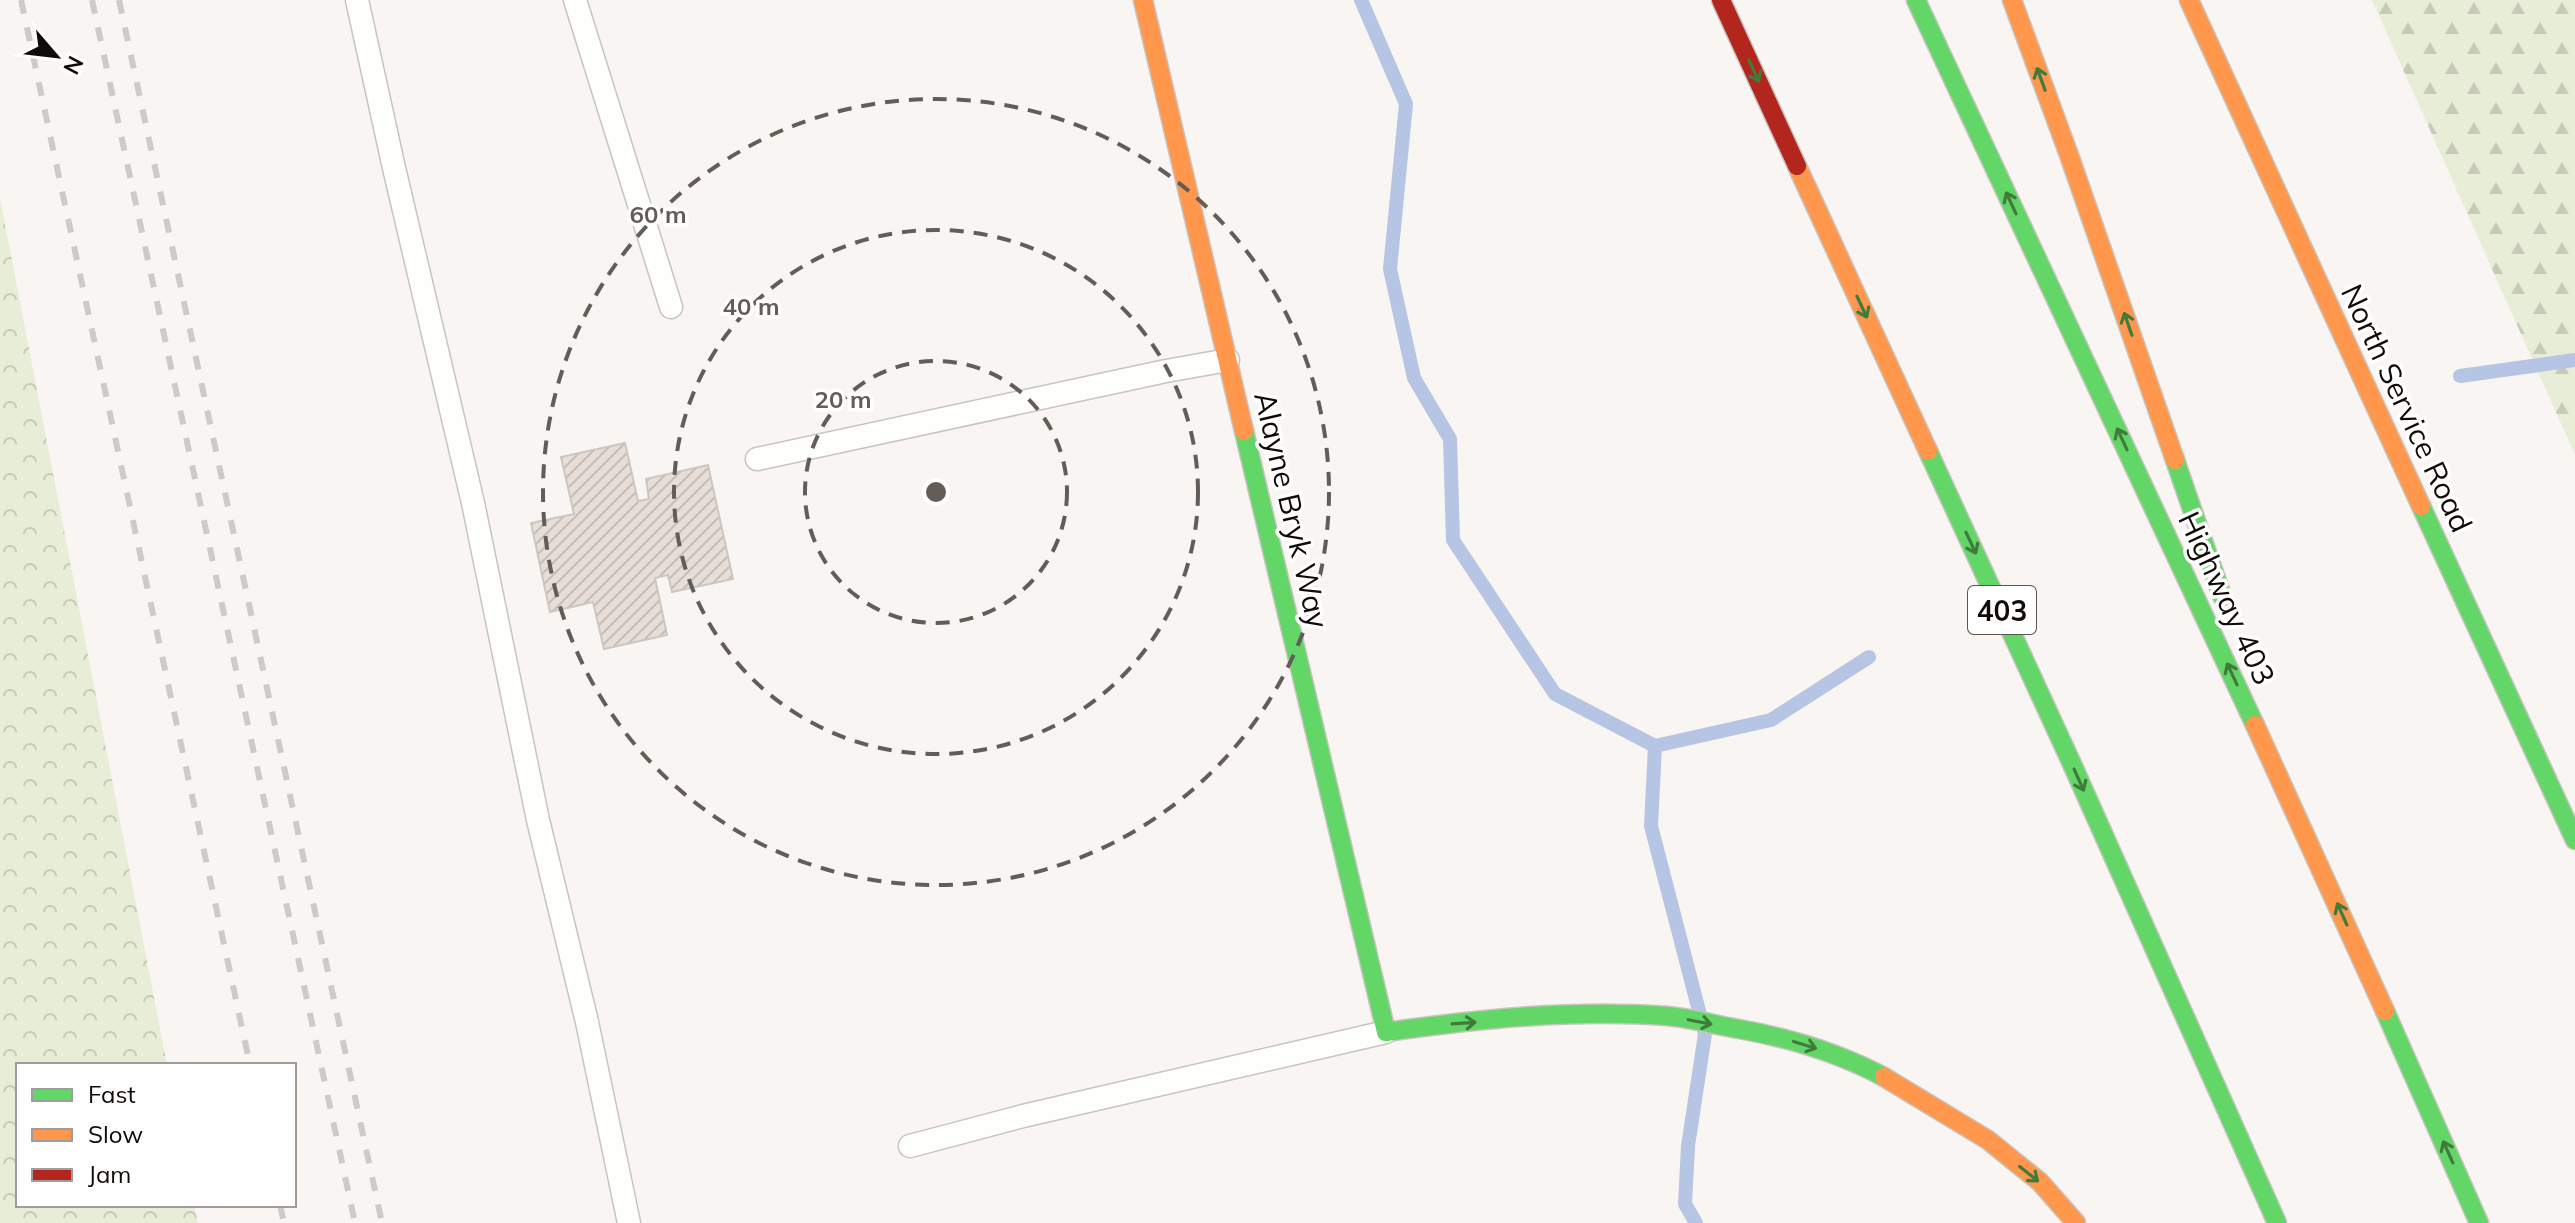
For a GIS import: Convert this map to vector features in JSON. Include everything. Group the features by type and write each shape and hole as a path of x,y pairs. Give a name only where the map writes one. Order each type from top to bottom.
{"main road":[{"name":"Alayne Bryk Way","path":"1143,0 1386,1032"},
{"name":"403","path":"1721,0 2072,764 2277,1223"},
{"name":"Highway 403","path":"1916,0 2300,821 2479,1223"},
{"path":"2012,0 2229,616"},
{"name":"North Service Road","path":"2189,0 2575,840"},
{"path":"2245,660 2300,821"},
{"path":"1386,1032 1577,1013 1670,1016 1766,1034 1859,1064 1988,1140 2040,1182 2076,1223"}],"lane":[{"path":"357,0 473,503 538,820 587,1022 629,1223"},
{"path":"575,0 671,307"},
{"path":"757,459 1228,360"},
{"path":"910,1146 1023,1116 1386,1032"}],"green space":[{"path":"2372,0 2575,0 2575,455"},
{"path":"0,198 167,1063 16,1063 16,1207 194,1207 198,1223 0,1223"}],"building":[{"path":"625,443 638,501 649,499 646,479 708,465 733,579 672,592 668,575 655,578 667,635 604,649 593,602 550,612 531,523 574,514 561,457"}],"waterway":[{"path":"1361,0 1406,104 1390,269 1414,378 1450,439 1453,540 1555,694 1655,746 1771,720 1869,657"},
{"path":"2460,376 2575,360"},
{"path":"1655,746 1651,826 1705,1034 1688,1146 1685,1204 1696,1223"}],"railway":[{"path":"21,0 250,1063"},
{"path":"92,0 355,1223"},
{"path":"119,0 382,1223"},
{"path":"280,1207 284,1223"}],"traffic: fast":[{"path":"1916,0 2255,725"},
{"path":"1244,431 1386,1032"},
{"path":"1928,451 2277,1223"},
{"path":"2175,460 2222,596"},
{"path":"2421,506 2575,840"},
{"path":"2385,1011 2479,1223"},
{"path":"1386,1032 1526,1016 1667,1016 1795,1042 1884,1077"}],"traffic: slow":[{"path":"1143,0 1244,431"},
{"path":"2012,0 2175,460"},
{"path":"2189,0 2421,506"},
{"path":"1797,166 1928,451"},
{"path":"2255,725 2385,1011"},
{"path":"1884,1077 1988,1140 2040,1182 2076,1223"}],"traffic: jam":[{"path":"1721,0 1797,166"}]}
